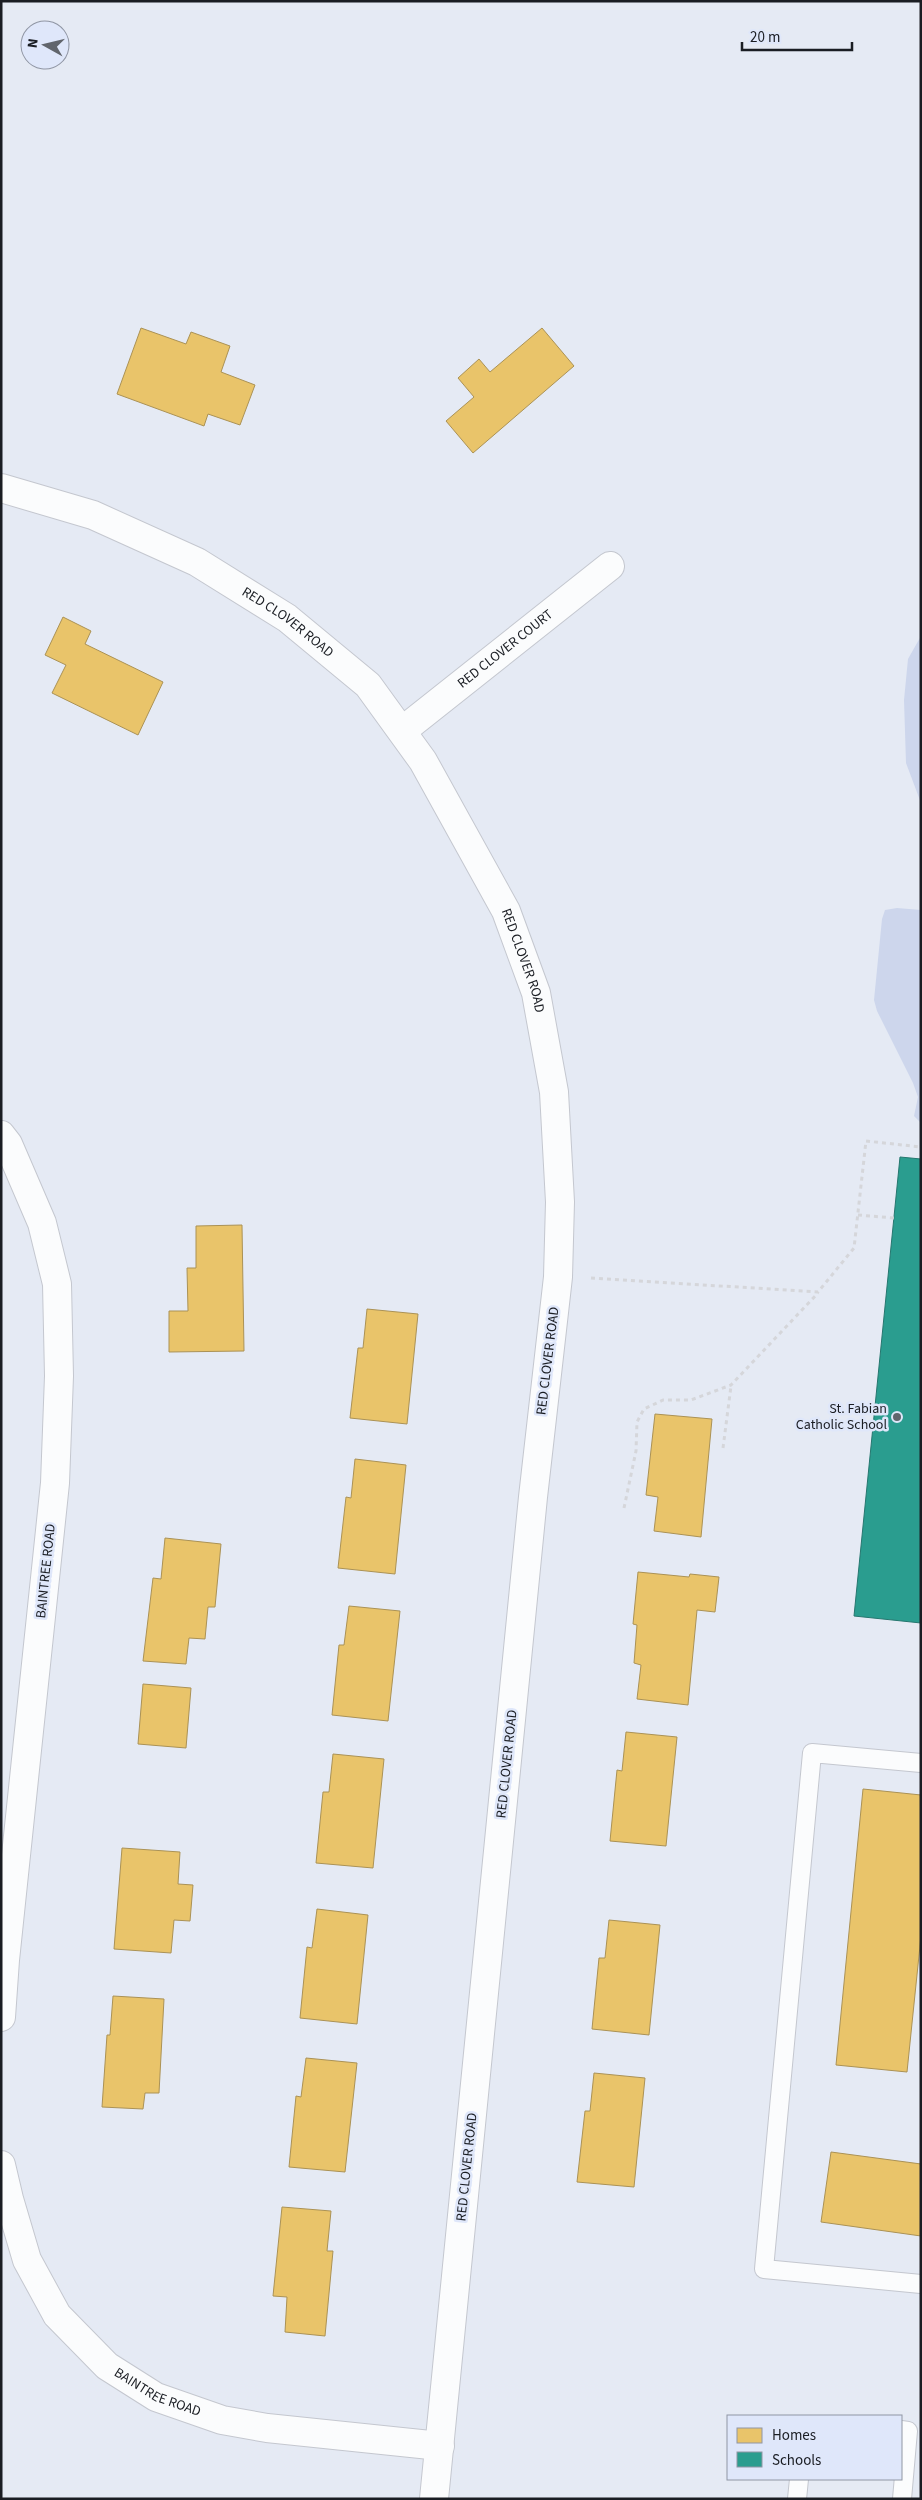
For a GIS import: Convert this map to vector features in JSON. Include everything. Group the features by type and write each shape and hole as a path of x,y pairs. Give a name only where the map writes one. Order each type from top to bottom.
{"street":[{"name":"RED CLOVER ROAD","path":"1,488 93,515 197,562 295,624 368,685 424,760 506,911 536,993 554,1092 560,1202 558,1277 532,1507 434,2499"},
{"name":"RED CLOVER COURT","path":"402,731 610,566"},
{"name":"BAINTREE ROAD","path":"1,1135 8,1144 42,1224 57,1284 59,1376 55,1483 6,1950 1,2017"},
{"name":"BAINTREE ROAD","path":"1,2165 9,2200 27,2260 57,2314 107,2366 156,2397 222,2420 267,2428 440,2446"}],"lane":[{"path":"921,1763 812,1753 764,2269 921,2284"},
{"path":"902,2430 908,2431 902,2499"},
{"path":"797,2499 799,2480"}],"path":[{"path":"624,1508 636,1451 637,1422 644,1409 664,1400 691,1400 731,1385 818,1292 854,1248 866,1141 921,1147"},
{"path":"858,1215 894,1218"},
{"path":"558,1277 818,1292"},
{"path":"723,1448 731,1385"}],"shaded area":[{"path":"921,636 921,803 906,763 904,700 908,659"},
{"path":"897,908 921,910 921,1123 914,1116 918,1097 913,1083 877,1011 874,1000 882,919 885,910"}],"building: Homes":[{"path":"141,328 186,344 191,332 230,346 221,372 255,385 240,425 208,414 204,426 117,394"},
{"path":"542,328 574,366 473,453 446,421 474,397 458,378 479,359 490,372"},
{"path":"63,617 91,631 85,644 163,682 138,735 52,693 66,665 45,655"},
{"path":"242,1225 244,1351 169,1352 169,1311 188,1311 187,1268 196,1268 196,1226"},
{"path":"367,1309 418,1314 407,1424 350,1418 358,1348 363,1348"},
{"path":"655,1414 712,1419 701,1537 654,1531 658,1497 646,1495"},
{"path":"355,1459 406,1465 395,1574 338,1568 346,1497 351,1498"},
{"path":"165,1538 221,1544 215,1607 208,1607 205,1639 189,1638 186,1664 143,1661 153,1578 161,1579"},
{"path":"638,1572 689,1577 690,1574 719,1577 715,1612 697,1610 688,1705 637,1699 641,1665 634,1663 637,1625 633,1624"},
{"path":"349,1606 400,1611 388,1721 332,1715 339,1645 344,1645"},
{"path":"143,1684 191,1688 186,1748 138,1744"},
{"path":"626,1732 677,1737 666,1846 610,1841 617,1770 622,1771"},
{"path":"333,1754 384,1759 373,1868 316,1863 323,1792 329,1792"},
{"path":"863,1789 921,1795 921,1936 907,2072 836,2065"},
{"path":"122,1848 180,1852 178,1884 193,1885 190,1921 174,1920 171,1953 114,1949"},
{"path":"317,1909 368,1915 357,2024 300,2018 307,1947 312,1948"},
{"path":"609,1920 660,1925 649,2035 592,2029 599,1958 605,1958"},
{"path":"113,1996 164,1999 159,2093 145,2093 143,2109 102,2107 107,2035 110,2035"},
{"path":"306,2058 357,2063 345,2172 289,2167 296,2096 301,2097"},
{"path":"594,2073 645,2078 634,2187 577,2182 585,2111 590,2111"},
{"path":"831,2152 921,2164 921,2236 821,2222"},
{"path":"282,2207 331,2211 327,2251 333,2251 325,2336 285,2332 287,2297 273,2296"}],"building: Schools":[{"name":"St. Fabian Catholic School","path":"900,1157 921,1159 921,1623 854,1616"}],"place":[{"name":"St. Fabian Catholic School","path":"897,1417"}]}
